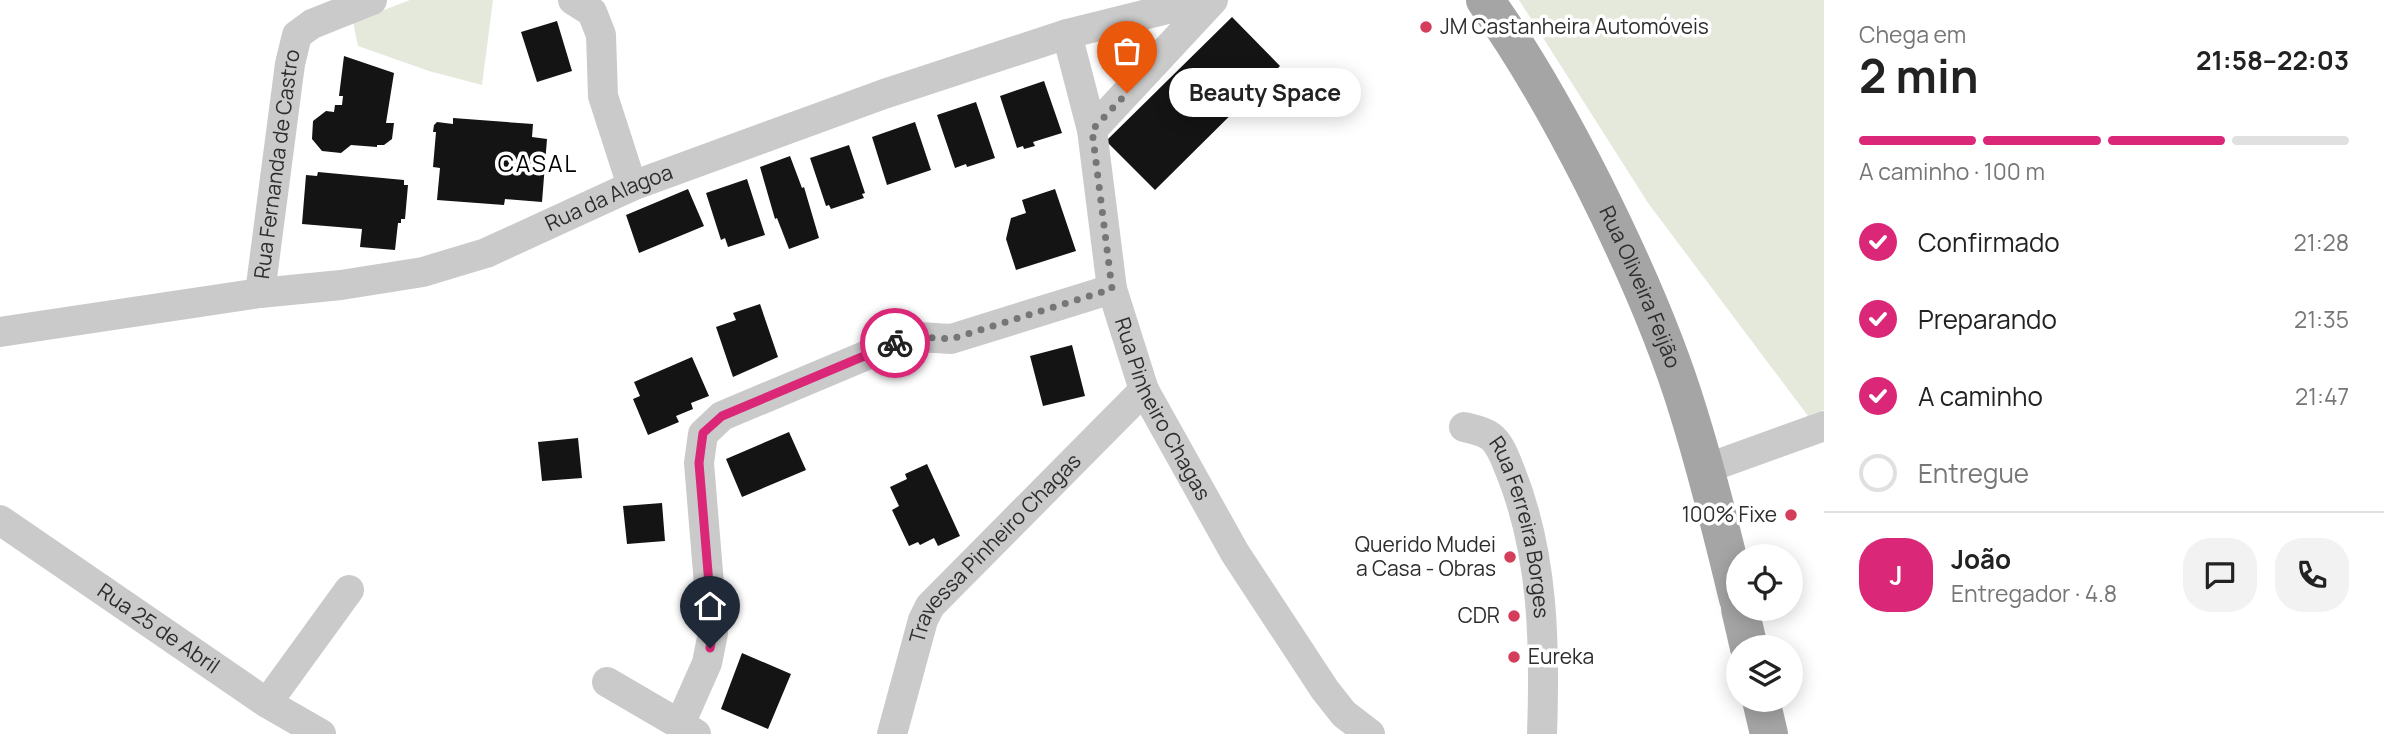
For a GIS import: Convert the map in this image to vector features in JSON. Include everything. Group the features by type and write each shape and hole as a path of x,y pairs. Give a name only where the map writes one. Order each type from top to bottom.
{"main road":[{"name":"Rua Oliveira Feijão","path":"1485,0 1531,68 1558,115 1622,243 1673,365 1705,469 1726,552"},
{"path":"1764,712 1769,734"}],"street":[{"name":"Rua Fernanda de Castro","path":"260,293 290,64 297,35 312,24 372,0"},
{"path":"573,0 592,12 601,35 603,96 632,186"},
{"name":"Rua da Alagoa","path":"0,332 423,272 486,253 632,186 884,94 1067,34 1204,0"},
{"path":"1092,130 1213,0"},
{"name":"Rua Pinheiro Chagas","path":"1067,34 1092,130 1112,289 1144,390 1234,553 1325,690 1344,714 1370,734"},
{"path":"607,682 689,729 713,633 699,463 703,433 722,416 898,342 919,337 951,339 1112,289"},
{"name":"Travessa Pinheiro Chagas","path":"892,734 923,621 930,606 1144,390"},
{"name":"Rua Ferreira Borges","path":"1464,426 1490,436 1502,451 1520,495 1541,602 1545,662 1542,734"},
{"path":"1705,469 1824,426"},
{"name":"Rua 25 de Abril","path":"0,520 267,703 321,734"},
{"path":"267,703 349,590"}],"shaded area":[{"path":"410,0 493,0 482,85 429,71 358,46 353,22"},
{"path":"1519,0 1824,0 1824,410 1808,416 1648,203"}],"building":[{"path":"1232,17 1280,66 1155,190 1106,141"},
{"path":"557,21 572,71 537,82 521,32"},
{"path":"344,56 394,73 386,123 394,123 392,139 384,145 351,145 341,153 322,151 312,139 313,121 326,111 334,112 335,105 342,105 343,96 339,96"},
{"path":"1044,81 1062,133 1033,142 1035,146 1017,148 1000,96"},
{"path":"976,102 995,158 955,168 937,115"},
{"path":"453,118 533,124 532,137 547,139 542,202 505,199 504,205 437,200 440,168 433,167 436,132 433,132 434,125 437,122 453,124"},
{"path":"915,122 931,170 887,185 872,137"},
{"path":"849,145 865,193 862,194 864,198 831,209 829,205 826,206 810,158"},
{"path":"790,156 802,188 804,187 819,238 789,249 777,218 775,219 760,167"},
{"path":"318,172 404,180 404,185 408,185 405,219 398,223 395,250 360,247 362,229 302,224 306,175 317,176"},
{"path":"747,179 765,235 728,247 725,238 721,240 706,193"},
{"path":"688,189 704,226 639,253 626,215"},
{"path":"1055,189 1076,251 1016,270 1006,239 1011,218 1026,213 1022,200"},
{"path":"760,304 778,357 733,377 716,327 736,320 733,313"},
{"path":"1072,345 1085,396 1043,406 1030,356"},
{"path":"692,357 709,396 691,403 693,409 676,416 679,422 648,435 633,399 640,396 634,382"},
{"path":"789,432 806,470 742,497 726,459"},
{"path":"578,438 582,478 542,481 538,442"},
{"path":"927,464 960,536 938,546 934,538 920,545 918,542 909,546 892,510 899,506 890,487 907,479 905,474"},
{"path":"662,503 665,541 627,544 623,506"},
{"path":"742,653 791,674 768,729 721,709"}],"way so far":[{"path":"895,343 919,337 951,339 1112,289 1092,130 1127,93"}],"place":[{"name":"JM Castanheira Automóveis","path":"1426,27"},
{"name":"Beauty Space","path":"1127,93"},
{"name":"100% Fixe","path":"1791,515"},
{"name":"Querido Mudei a Casa - Obras","path":"1510,557"},
{"name":"CDR","path":"1514,616"},
{"name":"Eureka","path":"1514,657"}],"district":[{"name":"CASAL","path":"538,164"}],"route":[{"path":"710,648 713,633 699,463 703,433 722,416 895,343"}]}
